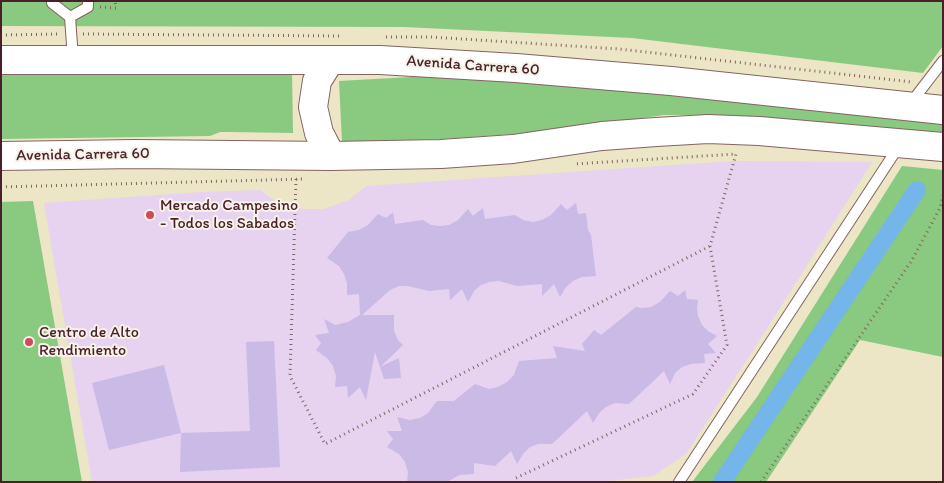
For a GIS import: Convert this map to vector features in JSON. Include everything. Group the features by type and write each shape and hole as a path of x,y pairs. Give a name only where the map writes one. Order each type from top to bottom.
{"main road":[{"name":"Avenida Carrera 60","path":"1,60 380,60 516,68 671,81 943,110"},
{"path":"330,60 317,81 313,107 319,133 331,156"},
{"name":"Avenida Carrera 60","path":"1,156 135,154 331,156 468,153 555,144 602,136 700,130 759,131 943,147"}],"lane":[{"path":"52,1 70,17 73,59"},
{"path":"70,17 88,4"},
{"path":"908,106 943,61"},
{"path":"679,482 901,143"}],"path":[{"path":"88,4 116,8 115,1"},
{"path":"516,478 694,394 727,345 710,246 736,154"},
{"path":"297,156 290,376 325,444 710,246"},
{"path":"761,482 912,260 940,208 943,195"}],"shaded area":[{"path":"733,161 872,162 686,454 653,476 598,482 92,482 44,203 260,190 280,205 304,209 324,209 349,200 366,186"}],"green space":[{"path":"1,1 943,1 943,46 923,73 632,38 404,27 1,26"},
{"path":"292,71 293,133 220,132 210,136 1,139 1,73"},
{"path":"446,75 657,93 943,123 943,133 725,115 664,115 514,134 444,139 342,142 339,81"},
{"path":"902,166 943,170 943,357 860,340 766,482 692,482 757,397"},
{"name":"Centro de Alto Rendimiento","path":"33,201 82,482 1,482 1,202"}],"building":[{"path":"576,203 578,214 586,213 596,276 582,277 573,281 566,287 560,297 554,284 542,296 542,284 517,286 499,281 489,282 481,285 474,291 468,302 462,289 450,300 449,289 429,291 399,286 390,290 362,315 394,315 394,331 398,340 403,345 380,367 375,352 366,400 360,387 348,398 347,386 335,387 336,376 333,366 327,358 316,350 321,343 315,335 329,333 324,319 335,325 348,322 360,315 359,294 347,295 347,283 344,274 339,266 327,258 348,232 359,230 368,225 378,214 386,218 393,212 395,224 423,220 431,225 449,225 458,220 468,209 473,216 483,208 485,219 515,215 523,220 533,222 551,215 561,204 567,210"},
{"path":"685,290 687,299 698,300 698,316 702,325 717,336 708,344 716,353 704,354 705,363 682,367 675,373 670,384 664,371 629,404 615,403 606,407 599,413 593,423 587,411 552,444 538,444 530,447 517,464 511,451 495,466 474,463 474,474 459,475 447,482 407,482 408,472 405,462 399,454 387,447 393,439 387,431 402,431 397,417 410,420 420,418 428,413 437,401 454,401 475,384 489,389 498,387 514,375 519,361 557,358 553,346 585,351 582,344 594,330 601,335 636,307 651,307 660,302 670,291 678,296"},
{"path":"274,341 280,467 180,472 181,433 250,431 246,342"},
{"path":"399,358 401,378 384,379 380,367"},
{"path":"164,365 181,433 109,450 92,383"}],"waterway":[{"path":"722,482 917,190"}],"place":[{"name":"Mercado Campesino - Todos los Sabados","path":"150,215"},
{"name":"Centro de Alto Rendimiento","path":"29,342"}]}
